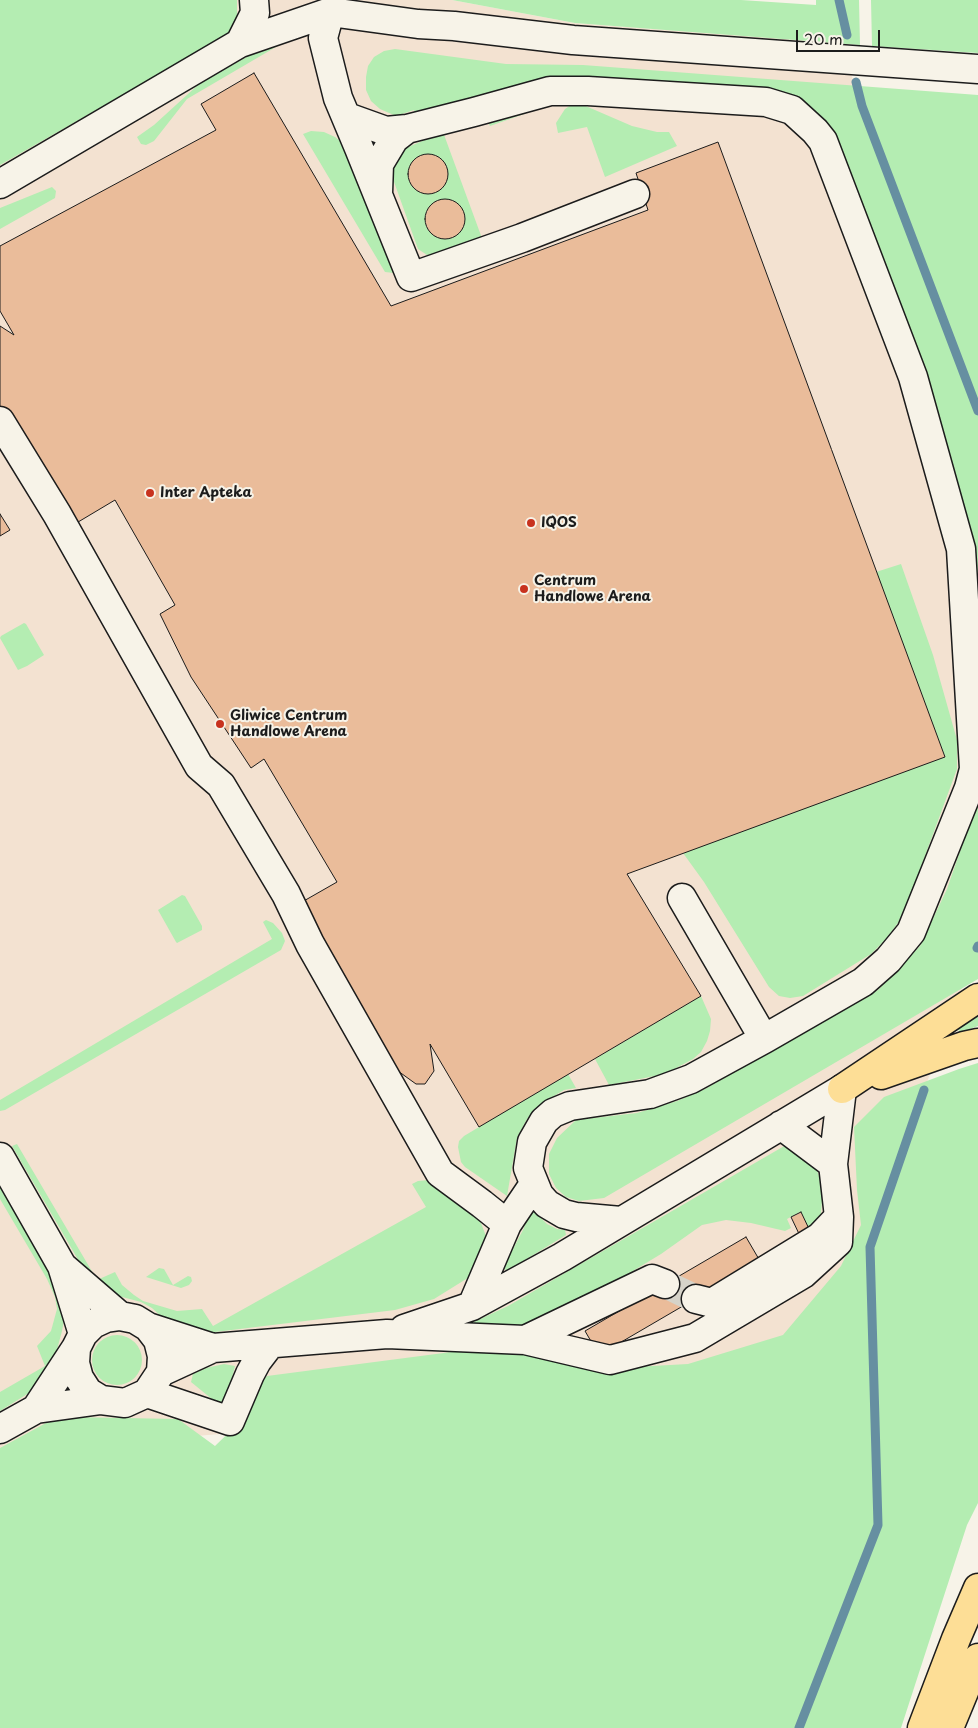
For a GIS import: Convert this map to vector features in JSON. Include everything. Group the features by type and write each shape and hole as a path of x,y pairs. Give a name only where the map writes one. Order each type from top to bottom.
{"main road":[{"path":"842,1089 978,998"},
{"path":"842,1089 964,1046 978,1043"},
{"path":"922,1728 978,1588"},
{"path":"948,1728 978,1658"}],"street":[{"path":"240,43 255,13 254,0"},
{"path":"326,15 323,38 338,98 411,278 522,238 635,194"},
{"path":"0,184 240,43 326,15 454,26 573,40 978,69"},
{"path":"347,117 386,131 407,129 550,91 588,91 766,102 792,110 815,131 823,142 913,377 961,549 974,769 969,788 911,932 888,960 863,982 691,1079 650,1094 570,1106 553,1113 544,1121 532,1142 528,1168 539,1195 547,1204 564,1214 576,1217 621,1221"},
{"path":"378,194 378,164 394,138 407,129"},
{"path":"0,421 57,514 199,766 221,785 286,894 310,944 440,1173 507,1224"},
{"path":"682,898 764,1039"},
{"path":"387,1334 472,1306 562,1257 842,1089"},
{"path":"36,1409 80,1341 94,1324 106,1318 120,1316 135,1319 148,1327 212,1348 387,1334 525,1340 610,1360 695,1338 803,1274 838,1242 840,1217 833,1164 842,1089"},
{"path":"780,1125 833,1164"},
{"path":"0,1156 62,1266 80,1341 75,1363 78,1378 88,1392 101,1400"},
{"path":"472,1306 507,1224 534,1184"},
{"path":"696,1299 712,1303 820,1237 840,1217"},
{"path":"62,1266 120,1316"},
{"path":"525,1340 652,1279 665,1284"},
{"path":"148,1327 158,1340 162,1356 154,1383"},
{"path":"154,1383 230,1421 250,1374 270,1344"},
{"path":"0,1430 36,1409 101,1400 125,1403 212,1348"}],"shaded area":[{"name":"Centrum Handlowe Arena","path":"0,0 452,0 575,23 827,42 847,62 978,411 978,946 924,1090 870,1247 778,1356 232,1433 52,1448 0,1481"}],"green space":[{"path":"0,0 237,0 237,19 229,34 0,165"},
{"path":"452,0 741,0 816,5 816,0 859,0 860,45 575,23"},
{"path":"871,0 978,0 978,53 872,46"},
{"path":"271,43 281,44 187,99 154,141 146,145 141,144 137,137 154,125 199,84"},
{"path":"395,49 506,64 583,65 978,95 978,640 969,536 942,428 881,262 781,92 624,79 547,83 504,89 416,118 414,110 396,116 380,109 371,101 366,90 368,66 374,57 384,51"},
{"path":"574,103 581,104 632,126 657,132 669,132 677,146 605,177 587,127 558,133 556,123 565,109"},
{"path":"528,110 527,113 490,126 487,120"},
{"path":"311,131 324,132 344,144 394,273 385,272 303,134"},
{"path":"443,132 483,241 430,257 418,249 388,165 390,158 406,148"},
{"path":"52,187 56,191 55,198 0,229 0,208"},
{"path":"901,564 933,655 957,740 957,769 911,894 898,923 886,939 871,954 803,996 790,998 779,996 769,987 704,882 683,853 945,757 876,572"},
{"path":"24,623 44,655 18,670 0,638"},
{"path":"978,799 978,979 604,1198 579,1201 566,1197 556,1188 549,1174 549,1154 557,1138 576,1120 637,1113 677,1101 705,1089 878,990 920,946 947,889"},
{"path":"182,895 185,896 202,926 202,930 177,943 158,910"},
{"path":"266,920 273,923 282,933 285,941 281,950 5,1110 0,1111 0,1100 272,939 263,922"},
{"path":"701,996 711,1019 707,1041 701,1052 693,1059 665,1074 609,1085 595,1059"},
{"path":"978,1016 978,1026 960,1033 958,1029"},
{"path":"978,1063 978,1503 967,1525 901,1728 0,1728 0,1448 46,1423 68,1417 178,1419 215,1446 248,1414 249,1393 267,1376 459,1351 521,1349 616,1368 688,1364 783,1335 841,1266 861,1225 854,1127 884,1097"},
{"path":"568,1074 576,1088 564,1090 544,1102 527,1119 517,1138 507,1196 465,1167 461,1162 458,1147 459,1141 464,1136"},
{"path":"17,1144 97,1280 80,1263 12,1146"},
{"path":"786,1145 816,1166 823,1190 820,1224 811,1233 800,1212 787,1219 791,1228 785,1231 751,1223 726,1220 702,1225 661,1254 565,1312 528,1324 473,1332 465,1326 508,1306"},
{"path":"429,1180 479,1218 486,1236 486,1245 471,1276 434,1299 395,1310 207,1333 166,1321 152,1308 141,1302 111,1294 97,1280 115,1272 122,1285 143,1301 177,1311 202,1309 213,1326 426,1207 412,1184 418,1181"},
{"path":"0,1187 57,1284 65,1315 54,1361 37,1388 0,1411 0,1392 45,1366 37,1346 51,1331 57,1309 55,1297 47,1279 0,1199"},
{"path":"533,1210 547,1224 557,1229 565,1230 566,1235 507,1271 503,1268 524,1228 526,1215"},
{"path":"159,1268 164,1269 173,1285 188,1276 191,1277 192,1281 189,1285 181,1288 146,1277"},
{"path":"112,1335 122,1335 135,1342 142,1355 142,1365 135,1378 122,1385 112,1385 103,1381 96,1374 92,1365 92,1355 96,1346 103,1339"},
{"path":"224,1364 235,1366 226,1403 218,1404 191,1382 193,1374 206,1368"}],"building":[{"name":"Centrum Handlowe Arena","path":"254,73 391,306 648,210 636,173 718,142 945,757 627,874 701,996 479,1127 430,1044 434,1071 425,1084 416,1084 398,1071 281,914 337,882 264,759 251,768 191,677 160,614 175,605 115,500 58,534 0,408 0,326 14,335 0,311 0,246 216,130 201,104"},
{"path":"428,154 442,160 448,174 442,188 428,194 414,188 408,174 414,160"},
{"path":"445,199 459,205 465,219 459,233 445,239 431,233 425,219 431,205"},
{"path":"0,514 10,530 0,536"},
{"path":"801,1212 811,1233 801,1238 791,1217"},
{"path":"746,1237 760,1261 599,1355 585,1331"}],"waterway":[{"path":"839,0 847,35"},
{"path":"856,82 862,106 978,411"},
{"path":"799,1728 878,1525 870,1247 924,1090"}],"tunnel":[{"path":"665,1284 696,1299"}],"place":[{"name":"Inter Apteka","path":"150,493"},
{"name":"IQOS","path":"531,523"},
{"name":"Centrum Handlowe Arena","path":"524,589"},
{"name":"Gliwice Centrum Handlowe Arena","path":"220,724"}]}
